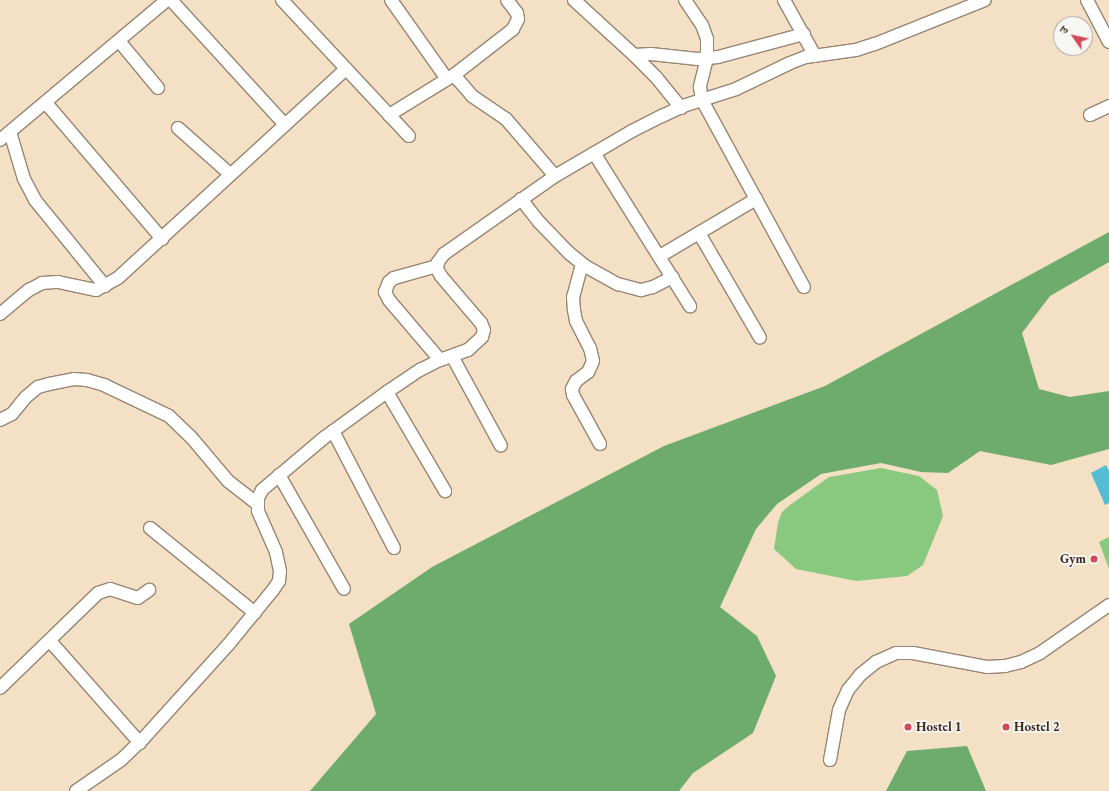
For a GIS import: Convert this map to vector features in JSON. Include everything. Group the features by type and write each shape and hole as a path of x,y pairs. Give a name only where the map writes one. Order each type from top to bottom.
{"street":[{"path":"0,140 167,0"},
{"path":"171,0 285,125"},
{"path":"282,0 409,136"},
{"path":"389,115 451,77 503,38 517,24 518,19 517,13 508,0"},
{"path":"574,0 656,77 681,108"},
{"path":"685,0 702,25 707,39 707,58 700,87 702,100 804,287"},
{"path":"784,0 815,56"},
{"path":"257,504 262,490 333,431 420,370 440,360 468,350 477,343 484,330 481,323 441,276 437,266 438,262 444,254 521,199 555,176 632,131 681,108 736,89 790,63 815,56 856,50 875,44 986,0"},
{"path":"1086,0 1109,42"},
{"path":"394,1 451,77 472,96 506,119 555,176"},
{"path":"634,55 651,54 698,59 707,58 728,55 804,34"},
{"path":"119,41 158,88"},
{"path":"0,314 29,290 42,283 58,282 90,290 96,290 119,277 346,69"},
{"path":"46,103 162,239"},
{"path":"1090,115 1109,106"},
{"path":"178,128 230,174"},
{"path":"10,132 24,179 35,200 105,286"},
{"path":"594,153 690,306"},
{"path":"521,199 554,239 582,264 618,284 641,290 653,287 673,277"},
{"path":"660,256 756,199"},
{"path":"699,233 760,338"},
{"path":"582,264 572,297 576,321 590,348 592,361 588,372 576,381 572,389 573,395 600,444"},
{"path":"437,266 407,273 394,278 388,282 385,292 440,360"},
{"path":"452,356 501,446"},
{"path":"0,420 12,414 26,397 38,388 49,384 74,379 87,380 104,385 169,416 190,437 228,481 257,504 276,552 280,571 274,590 140,742 121,760 76,791"},
{"path":"387,392 445,492"},
{"path":"333,431 394,548"},
{"path":"279,475 344,589"},
{"path":"150,528 255,613"},
{"path":"0,688 103,591 116,590 138,598 150,590"},
{"path":"830,760 839,710 848,690 860,675 876,662 896,653 913,653 987,667 1010,665 1040,653 1109,605"},
{"path":"50,641 140,742"}],"green space":[{"path":"1109,232 1109,262 1050,296 1022,333 1039,389 1070,397 1109,391 1109,449 1051,465 980,451 948,473 921,472 881,463 821,474 777,504 756,529 720,607 757,636 776,676 753,733 693,773 679,791 310,791 376,714 349,624 432,567 664,446 825,386"},
{"path":"881,468 919,476 937,490 943,516 923,565 907,576 856,581 796,569 774,549 778,523 782,512 790,505 829,477"},
{"path":"1109,537 1109,569 1099,542"},
{"path":"967,746 986,791 886,791 907,751"}],"water":[{"path":"1106,465 1109,471 1109,503 1105,505 1091,473"}],"place":[{"name":"Gym","path":"1094,559"},
{"name":"Hostel 1","path":"908,727"},
{"name":"Hostel 2","path":"1006,727"}]}
